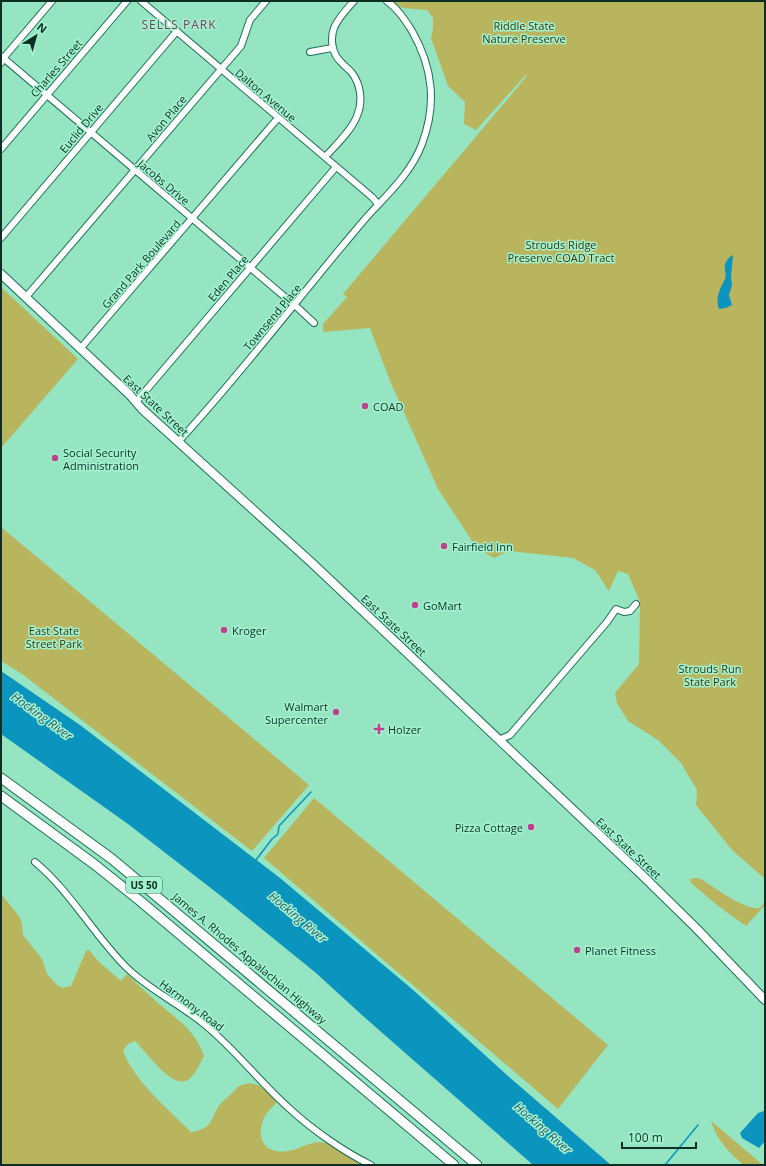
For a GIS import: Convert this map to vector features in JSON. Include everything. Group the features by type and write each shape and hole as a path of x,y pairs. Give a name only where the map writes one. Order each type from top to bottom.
{"highway":[{"name":"James A. Rhodes Appalachian Highway","path":"1,778 112,859 477,1165"},
{"name":"US 50","path":"1,796 94,864 149,908 454,1165"}],"main road":[{"name":"East State Street","path":"1,274 658,890 765,1000"}],"street":[{"path":"2,59 52,1"},
{"name":"Charles Street","path":"1,149 127,1"},
{"name":"Dalton Avenue","path":"141,1 375,199 378,204"},
{"name":"Avon Place","path":"26,297 241,46 250,20 266,1"},
{"path":"325,157 352,125 357,117 360,104 359,87 356,79 340,61 332,48 334,28 340,17 354,1"},
{"name":"Townsend Place","path":"179,441 215,401 378,204 385,199 407,172 420,149 426,133 431,102 428,66 420,45 401,14 387,1"},
{"name":"Euclid Drive","path":"1,238 177,31"},
{"path":"310,52 332,48"},
{"name":"Jacobs Drive","path":"2,59 314,323"},
{"name":"Grand Park Boulevard","path":"80,349 278,118"},
{"name":"Eden Place","path":"136,402 336,166"},
{"path":"499,740 510,735 607,622 616,609 624,612 630,611 636,604"},
{"name":"Harmony Road","path":"35,862 54,879 67,894 97,935 126,968 151,988 203,1023 291,1110 336,1145 356,1158 371,1165"}],"green space":[{"path":"393,1 765,1 765,879 732,850 696,805 697,790 681,763 658,740 628,721 617,703 615,693 639,664 640,602 628,574 618,571 609,591 595,570 573,558 509,551 494,558 476,547 438,489 390,381 370,328 323,332 323,324 347,297 343,294 527,76 526,75 476,130 464,124 465,102 448,86 431,38 433,18 427,10 402,8"},
{"path":"1,287 78,359 1,448"},
{"name":"East State Street Park","path":"1,527 309,785 252,851 22,674 1,661"},
{"path":"314,798 608,1045 558,1109 264,858"},
{"path":"690,879 701,879 730,898 746,906 760,908 765,901 765,905 746,926 717,905 691,883"},
{"path":"1,894 19,916 22,924 23,935 42,959 47,974 57,985 63,988 71,986 86,951 89,950 99,962 121,981 127,974 190,1031 200,1046 204,1056 194,1074 183,1082 175,1080 160,1069 135,1041 128,1044 123,1050 134,1072 152,1094 191,1132 206,1127 211,1122 219,1105 237,1088 247,1084 252,1084 261,1087 278,1099 275,1105 265,1115 261,1127 262,1140 269,1149 289,1151 313,1143 325,1143 346,1153 362,1165 1,1165"},
{"path":"711,1121 763,1165 744,1165 738,1160 728,1151 720,1140"}],"water":[{"path":"732,255 732,285 729,295 732,305 719,309 718,297 726,276 725,265"},
{"name":"Hocking River","path":"1,671 80,725 280,878 412,989 508,1076 611,1165 533,1165 316,973 221,896 128,824 1,734"},
{"path":"764,1111 765,1141 759,1148 742,1138 740,1133 758,1113"}],"waterway":[{"path":"256,860 272,839 278,834 279,826 311,792"},
{"path":"665,1165 698,1125"}],"place":[{"name":"COAD","path":"365,406"},
{"name":"Social Security Administration","path":"55,458"},
{"name":"Fairfield Inn","path":"444,546"},
{"name":"GoMart","path":"415,605"},
{"name":"Kroger","path":"224,630"},
{"name":"Walmart Supercenter","path":"336,712"},
{"name":"Holzer","path":"379,729"},
{"name":"Pizza Cottage","path":"531,827"},
{"name":"Planet Fitness","path":"577,950"}],"district":[{"name":"SELLS PARK","path":"179,24"}],"park label":[{"name":"Riddle State Nature Preserve","path":"524,31"},
{"name":"Strouds Ridge Preserve COAD Tract","path":"561,250"},
{"name":"Strouds Run State Park","path":"710,674"}]}
